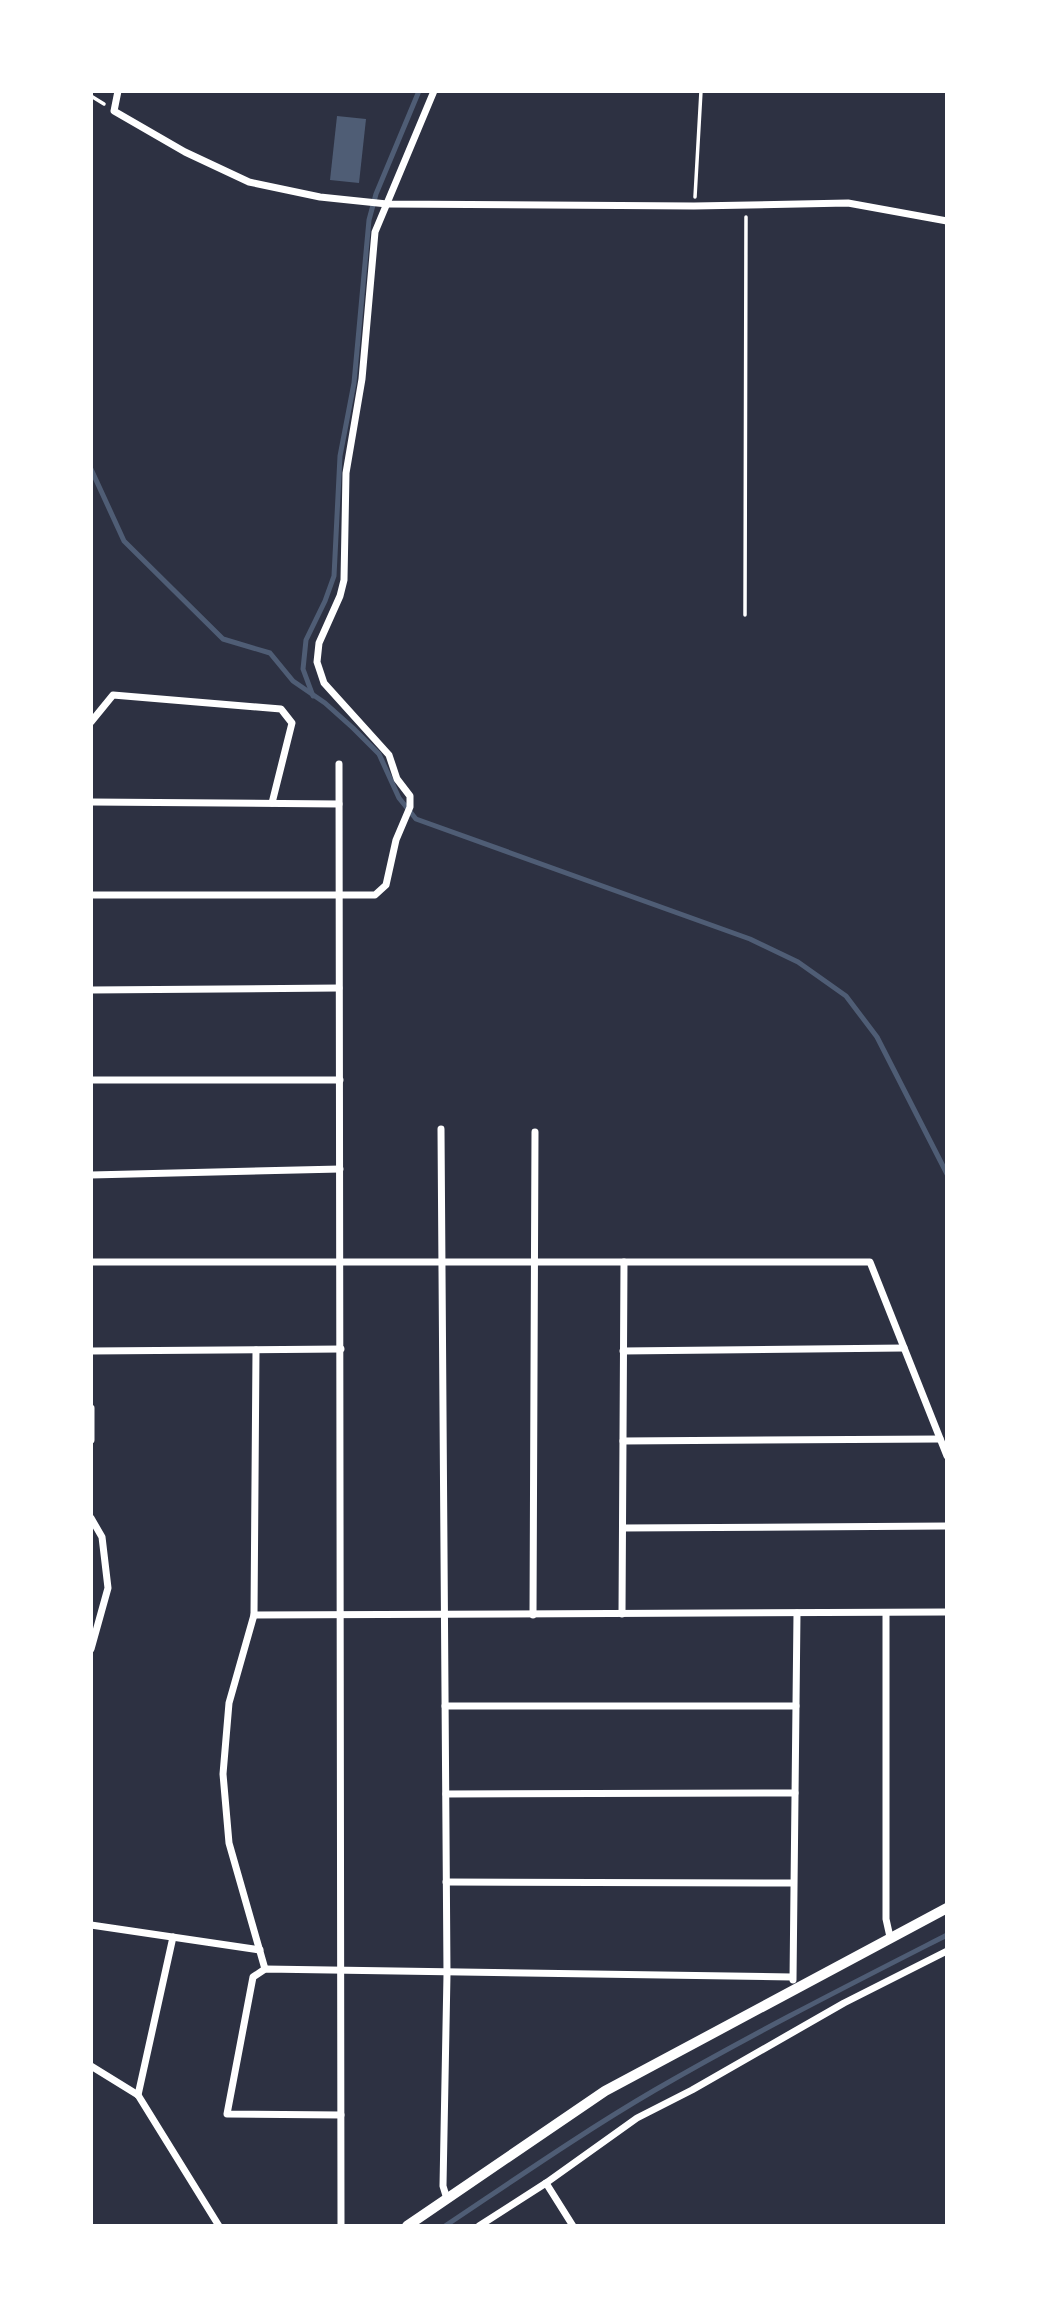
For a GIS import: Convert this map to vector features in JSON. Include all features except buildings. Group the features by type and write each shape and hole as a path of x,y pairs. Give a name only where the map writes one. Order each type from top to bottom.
{"street":[{"path":"118,91 114,111 185,152 249,182 320,197 383,203 694,206 848,203 947,221"},
{"path":"91,895 375,895 386,885 396,840 410,807 410,796 397,779 389,755 356,717 340,704 324,683 317,662 319,643 340,596 344,580 346,473 362,379 375,232 383,203 434,91"},
{"path":"91,722 113,695 281,709 292,723 272,803"},
{"path":"339,764 341,2226"},
{"path":"91,802 339,804"},
{"path":"91,989 340,988"},
{"path":"91,1080 340,1080"},
{"path":"441,1129 446,1794 443,2186 447,2199"},
{"path":"533,1615 535,1132"},
{"path":"91,1175 340,1169"},
{"path":"91,1262 870,1262 947,1457"},
{"path":"622,1614 624,1262"},
{"path":"623,1351 904,1348"},
{"path":"91,1351 341,1349"},
{"path":"256,1350 254,1615 229,1703 223,1774 229,1843 265,1969"},
{"path":"91,1408 91,1440"},
{"path":"623,1441 940,1438"},
{"path":"91,1518 102,1537 108,1588 91,1649"},
{"path":"623,1528 947,1526"},
{"path":"254,1615 947,1612"},
{"path":"794,1983 797,1613"},
{"path":"886,1613 886,1919 890,1937"},
{"path":"445,1706 796,1706"},
{"path":"446,1794 795,1793"},
{"path":"446,1882 793,1883"},
{"path":"407,2226 606,2091 794,1983 947,1908"},
{"path":"91,1925 260,1950"},
{"path":"138,2095 173,1937"},
{"path":"479,2226 546,2183 637,2118 692,2090 844,2003 947,1951"},
{"path":"341,2115 227,2114 253,1977 265,1969 794,1983"},
{"path":"91,2066 138,2095 219,2226"},
{"path":"546,2183 573,2226"}],"path":[{"path":"694,206 701,91"},
{"path":"745,615 746,204"}],"water":[{"path":"337,116 366,119 359,183 330,180"}],"waterway":[{"path":"313,696 303,669 306,640 334,576 340,456 354,383 369,220 376,194 419,91"},
{"path":"91,469 124,541 223,639 270,653 293,681 325,703 353,728 379,754 399,798 416,819 750,939 798,962 846,996 877,1037 947,1174"},
{"path":"445,2226 575,2139 655,2090 763,2030 947,1935"}]}
